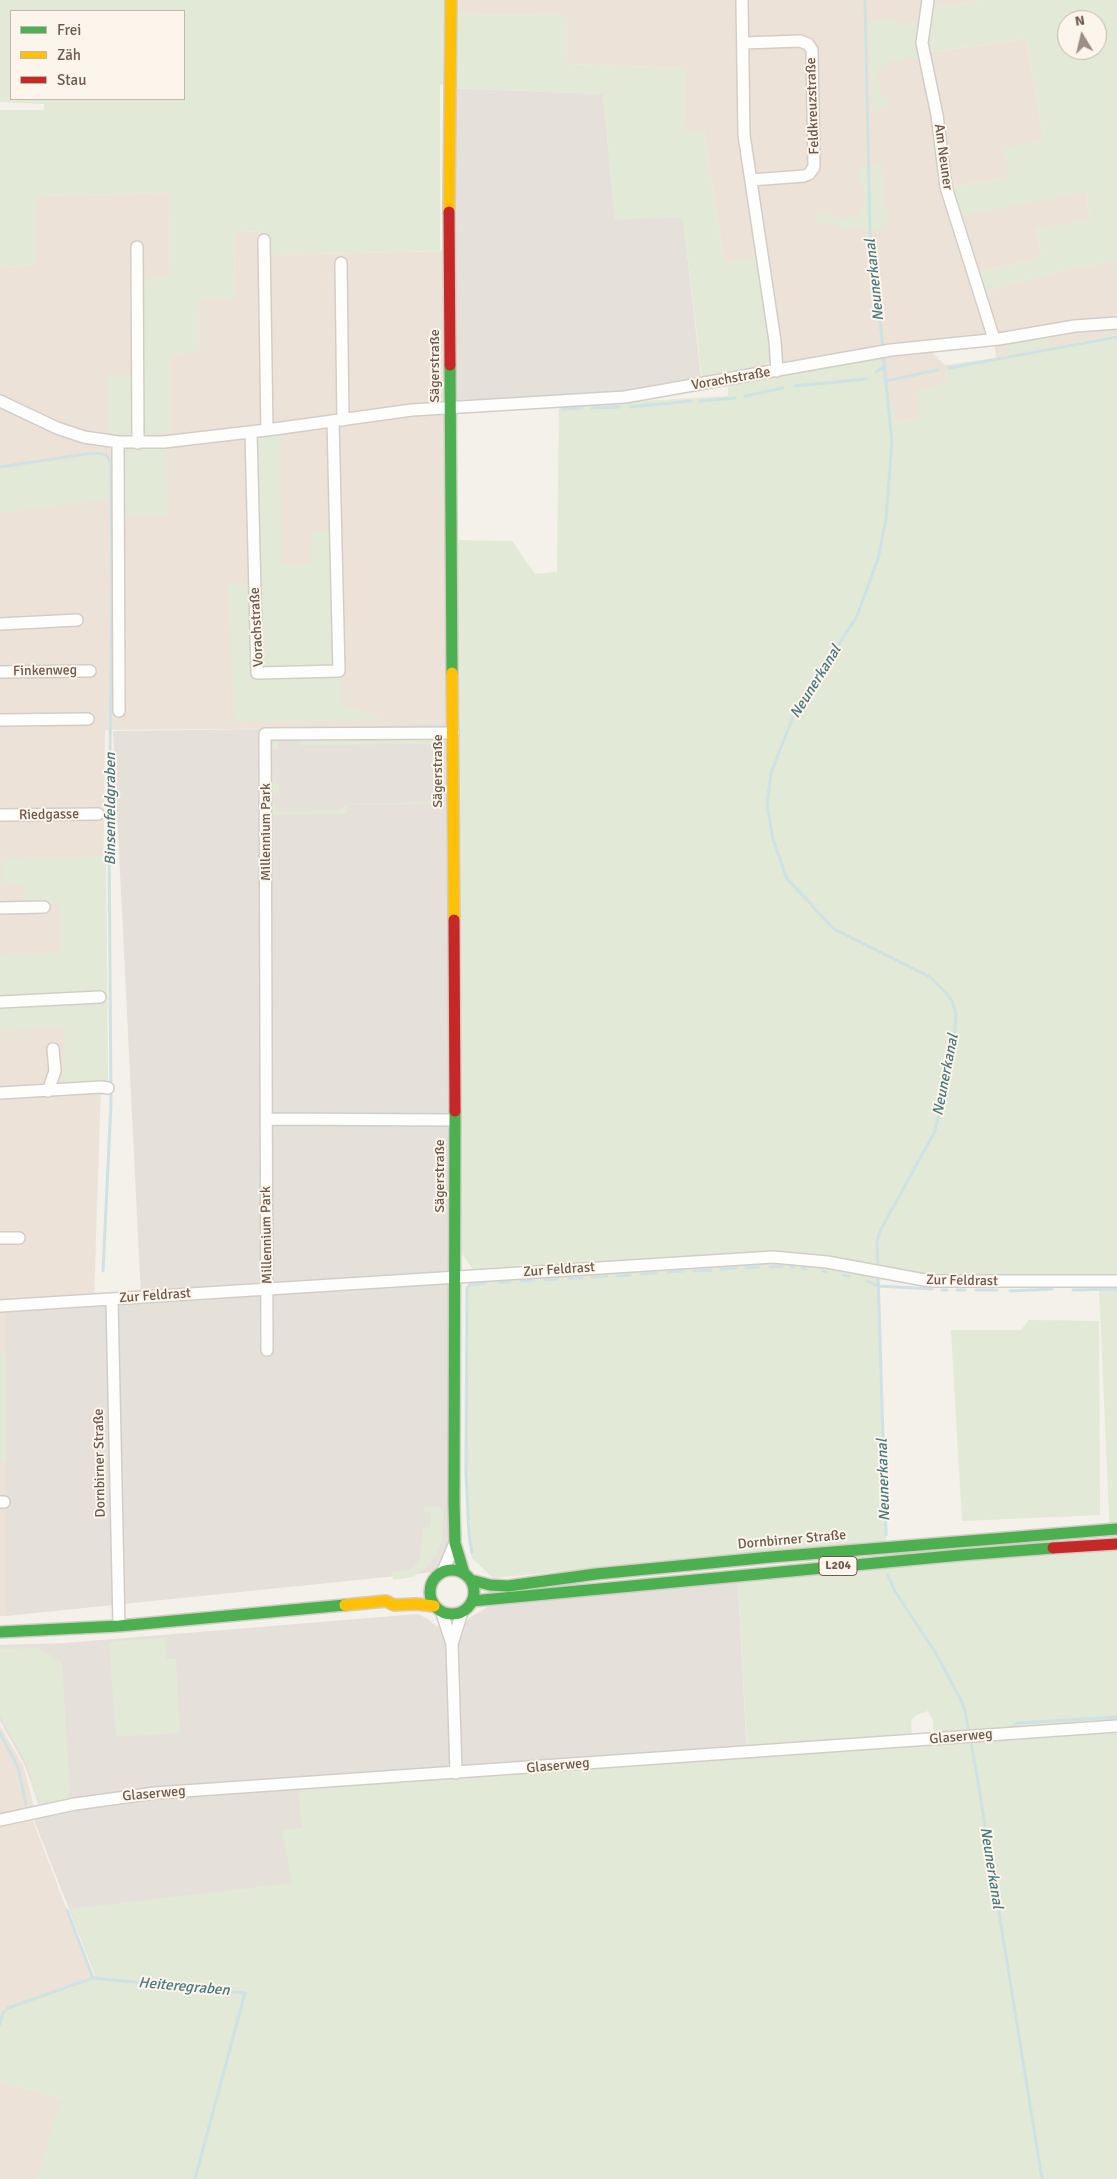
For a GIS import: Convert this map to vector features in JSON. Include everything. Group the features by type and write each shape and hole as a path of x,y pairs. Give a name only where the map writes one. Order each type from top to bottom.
{"main road":[{"name":"Sägerstraße","path":"451,0 449,202 455,1120 455,1543 467,1577"},
{"name":"Dornbirner Straße","path":"443,1572 455,1570 467,1577 490,1585 508,1586 596,1574 781,1556 1117,1529"},
{"name":"L204","path":"472,1601 960,1555 1117,1544"},
{"path":"438,1609 430,1599 430,1584 433,1579 443,1572"},
{"path":"0,1632 119,1626 386,1601 394,1605 416,1604 438,1609 452,1615 462,1612 472,1601 474,1594 467,1577"},
{"path":"386,1601 393,1595 412,1592 430,1584"}],"street":[{"path":"742,0 744,136 775,341 777,371"},
{"name":"Am Neuner","path":"928,0 922,43 937,115 946,187 994,339"},
{"name":"Feldkreuzstraße","path":"743,43 800,41 808,44 812,50 814,168 809,174 804,176 751,180"},
{"path":"264,240 267,430"},
{"path":"137,247 138,443"},
{"name":"Vorachstraße","path":"251,432 257,673 339,672 338,421 341,263"},
{"name":"Vorachstraße","path":"0,400 71,434 118,442 138,443 195,439 412,410 625,397 892,350 994,339 1075,326 1117,323"},
{"path":"118,442 119,711"},
{"path":"0,624 77,620"},
{"name":"Finkenweg","path":"0,672 90,671"},
{"path":"0,720 88,719"},
{"name":"Millennium Park","path":"267,1350 266,734 453,733"},
{"name":"Riedgasse","path":"0,815 98,814"},
{"path":"0,908 44,907"},
{"path":"0,1002 100,997"},
{"path":"48,1091 55,1071 53,1049"},
{"path":"0,1093 108,1088"},
{"path":"266,1119 455,1120"},
{"path":"0,1238 19,1238"},
{"name":"Zur Feldrast","path":"0,1306 773,1257 811,1259 884,1274 946,1282 1117,1281"},
{"name":"Dornbirner Straße","path":"112,1299 119,1626"},
{"name":"Sägerstraße","path":"443,1572 455,1543"},
{"path":"438,1609 452,1644"},
{"path":"456,1773 452,1644 462,1612"},
{"name":"Glaserweg","path":"0,1820 75,1804 151,1794 1117,1726"}],"shaded area":[{"path":"451,0 987,0 927,8 924,53 1026,39 1044,140 1009,177 947,187 1086,192 1090,220 1036,229 1042,257 975,273 981,292 1062,271 1117,261 1117,335 996,358 994,340 926,347 945,365 946,384 920,418 895,422 878,353 777,371 762,257 724,262 704,131 684,131 685,68 567,64 566,15 450,14"},
{"path":"450,88 603,94 615,219 683,217 702,385 450,407"},
{"path":"170,193 169,278 199,352 198,298 234,297 235,231 267,232 267,255 449,251 445,722 342,728 105,730 101,1087 94,1299 6,1305 6,1616 0,1616 0,267 36,265 35,196"},
{"path":"445,722 455,1570 6,1616 6,1305 141,1297 113,731 342,728"},
{"path":"738,1582 747,1756 38,2179 95,1975 32,1815 39,1806 25,1766 0,1721 0,1645 64,1643 418,1614 436,1626 464,1625 469,1618 491,1605"},
{"path":"0,1725 24,1767 34,1807 28,1808 93,1978 8,2008 0,2024"},
{"path":"0,2082 61,2098 38,2179 0,2179"}],"green space":[{"path":"0,0 447,0 447,14 566,15 567,64 685,68 684,131 704,131 724,262 758,257 770,340 770,361 762,367 702,378 683,217 615,220 603,94 452,88 440,84 440,251 267,255 266,232 235,231 234,298 198,298 199,353 170,355 170,433 142,435 141,278 169,278 170,193 36,196 36,265 0,267 0,110 44,110 44,104 0,102"},
{"path":"987,0 1117,0 1117,261 1062,271 981,292 975,273 1042,257 1036,229 1090,219 1086,192 955,217 946,187 1009,177 1003,148 1044,140 1026,39 923,53 927,8"},
{"path":"891,18 901,25 920,22 916,45 920,61 907,57 904,61 889,62 886,66 876,68 877,82 881,86 880,96 891,101 878,112 872,109 869,20"},
{"path":"881,162 888,223 878,230 843,229 828,222 814,222 820,211 839,218 860,217 865,199 857,168"},
{"path":"1048,333 1050,346 1009,354 1006,342"},
{"path":"1117,335 1117,2179 38,2179 61,2098 0,2082 0,2024 3,2013 8,2008 93,1978 204,1989 96,1976 70,1909 292,1883 282,1830 302,1828 298,1789 356,1780 934,1736 933,1721 928,1711 916,1715 911,1721 912,1737 747,1748 738,1582 1110,1537 1099,1287 1028,1279 927,1277 739,1255 473,1269 462,1254 456,540 512,541 535,574 557,572 559,406 728,396 728,386 773,375 879,355 895,422 920,418 917,390 946,384 945,365 996,358"},
{"path":"107,375 134,375 135,434 106,435"},
{"path":"280,435 282,564 310,564 311,532 339,531 342,704 388,719 234,722 228,584 256,583 256,437"},
{"path":"166,446 168,515 126,516 123,513 123,453 125,449 128,447"},
{"path":"93,455 102,456 107,459 110,500 0,513 0,469"},
{"path":"439,738 443,740 443,747 435,747 432,744 300,745 299,741 278,741 278,749 271,750 271,782 279,785 280,790 277,793 269,792 269,747 276,740"},
{"path":"443,798 443,804 347,805 347,814 268,815 272,802 275,805 276,811 340,810 346,804 434,802 437,799"},
{"path":"106,856 108,1084 63,1087 64,1028 0,1031 0,954 58,952 62,949 60,903 25,904 24,885 2,886 2,858"},
{"path":"757,1261 814,1263 878,1276 886,1541 493,1578 472,1558 469,1535 466,1473 468,1281"},
{"path":"1029,1320 1099,1321 1100,1515 962,1521 951,1330 1021,1330"},
{"path":"0,1353 5,1353 6,1460 0,1461"},
{"path":"425,1506 443,1509 442,1542 437,1554 427,1567 413,1577 393,1580 392,1572 412,1568 419,1561 423,1528 430,1527 431,1512 423,1512"},
{"path":"165,1638 166,1659 176,1659 180,1733 116,1737 109,1642"},
{"path":"38,1648 62,1662 70,1791 67,1799 40,1805 27,1765 0,1716 0,1649"}],"waterway":[{"name":"Neunerkanal","path":"865,0 870,232 883,348"},
{"path":"949,368 1117,337"},
{"name":"Neunerkanal","path":"883,354 892,442 886,519 878,559 856,618 796,709 771,773 767,805 773,839 787,879 834,929 930,977 952,1001 956,1013 954,1045 945,1094 934,1133 880,1231 877,1241 886,1535"},
{"path":"876,372 884,367"},
{"path":"886,381 938,370"},
{"path":"795,386 867,379"},
{"path":"745,396 783,388"},
{"path":"700,401 735,398"},
{"path":"630,407 691,401"},
{"path":"592,408 619,407"},
{"path":"562,409 582,408"},
{"name":"Binsenfeldgraben","path":"0,467 92,453 103,454 108,457 111,464 112,590 109,838 111,1103 103,1271"},
{"path":"770,1267 782,1266"},
{"path":"746,1268 759,1267"},
{"path":"721,1269 736,1268"},
{"path":"802,1268 806,1269"},
{"path":"694,1271 711,1270"},
{"path":"668,1272 683,1271"},
{"path":"641,1274 656,1273"},
{"path":"617,1276 630,1275"},
{"path":"843,1275 849,1276"},
{"path":"592,1277 607,1276"},
{"path":"569,1278 582,1278"},
{"path":"545,1280 558,1279"},
{"path":"521,1281 534,1280"},
{"path":"867,1281 878,1286 932,1289"},
{"path":"500,1282 510,1282"},
{"path":"472,1553 469,1535 466,1473 467,1288 470,1285 486,1283"},
{"path":"1010,1291 1052,1289"},
{"path":"1073,1290 1117,1289"},
{"path":"942,1290 947,1290"},
{"path":"957,1290 965,1290"},
{"path":"976,1290 997,1290"},
{"name":"Neunerkanal","path":"888,1575 894,1590 935,1652 965,1711 1042,2179"},
{"path":"1013,1726 1018,1723 1117,1717"},
{"name":"Heiteregraben","path":"0,1733 18,1767 26,1805"},
{"name":"Heiteregraben","path":"67,1910 93,1978 245,1993 195,2179"},
{"path":"0,2024 3,2013 8,2008 93,1978"}],"traffic: fast":[{"path":"450,365 452,673"},
{"path":"455,1111 454,1503 455,1543 464,1573"},
{"path":"471,1580 490,1585 508,1586 596,1574 771,1557 1117,1529"},
{"path":"472,1601 1053,1548"},
{"path":"456,1570 468,1576 473,1583 474,1592 473,1601 468,1608 461,1613 448,1614 440,1611 433,1604 430,1588 433,1580 440,1573 456,1570"},
{"path":"0,1632 119,1626 345,1605"}],"traffic: slow":[{"path":"449,212 451,0"},
{"path":"452,673 454,920"},
{"path":"345,1605 386,1601 394,1605 416,1604 434,1606"}],"traffic: jam":[{"path":"449,212 450,365"},
{"path":"454,920 455,1111"},
{"path":"1053,1548 1117,1544"}]}
